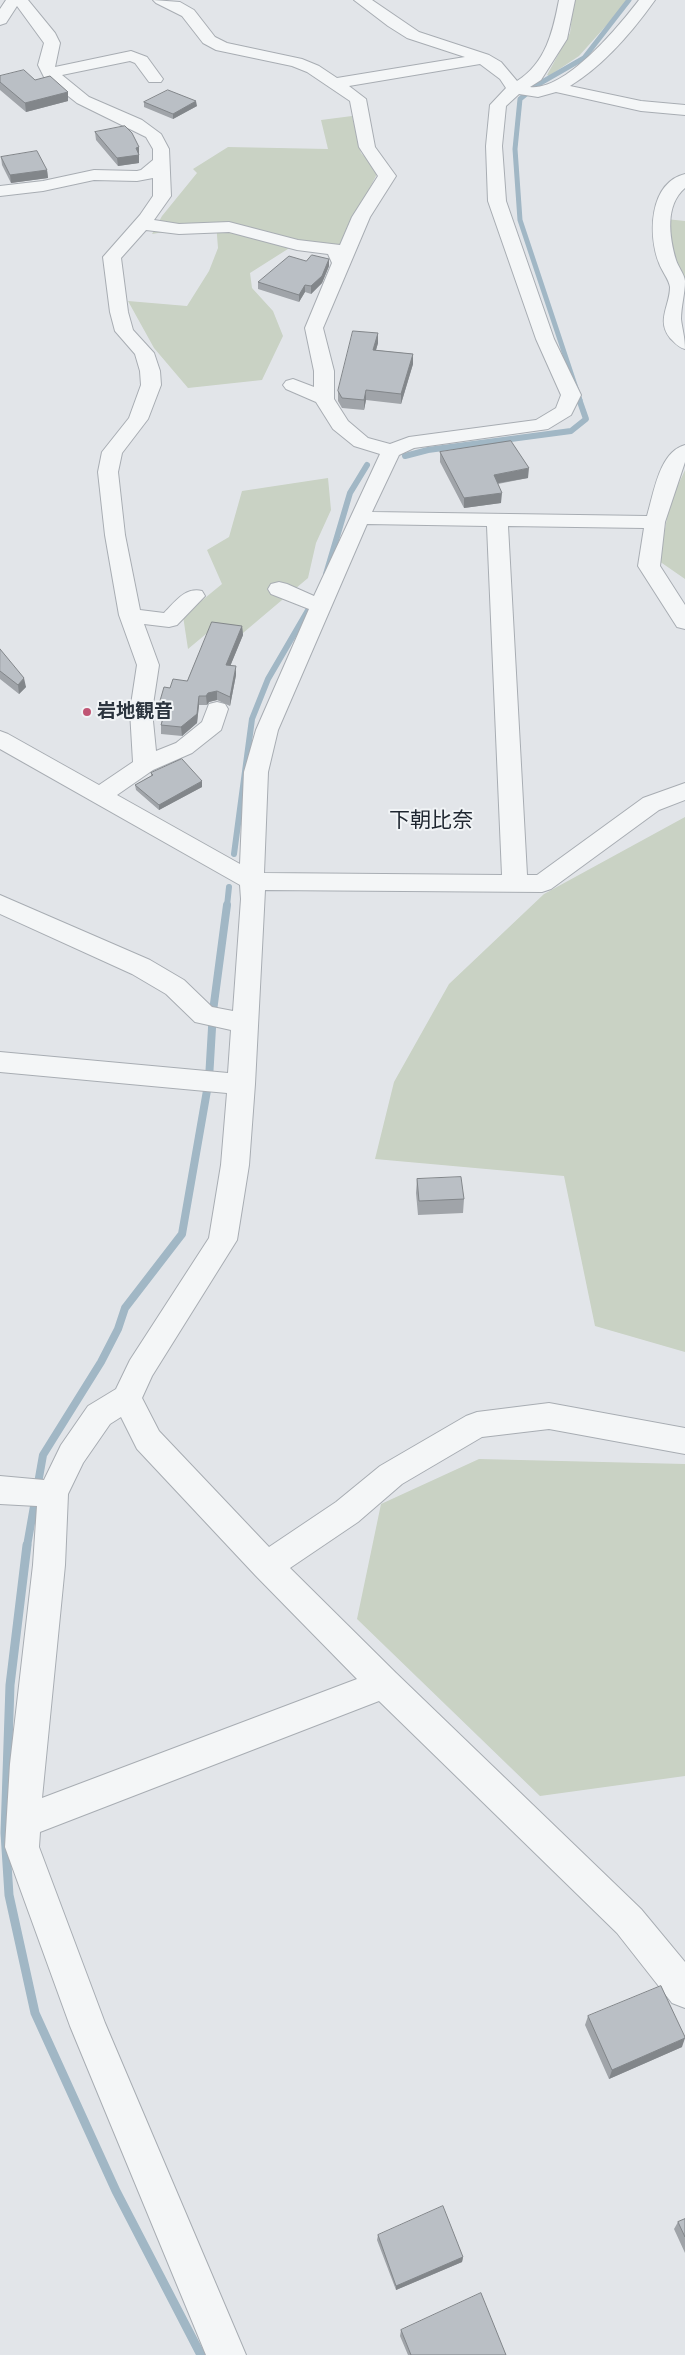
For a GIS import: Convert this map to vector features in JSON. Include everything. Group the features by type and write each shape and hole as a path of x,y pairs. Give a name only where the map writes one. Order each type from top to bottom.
{"street":[{"path":"0,20 15,0 22,2 26,10 49,36 52,43 46,65 49,73 83,100 136,124 153,134 161,149 162,196 141,224 112,257 118,312 124,331 144,353 150,371 151,385 138,419 112,452 108,472 115,535 130,615 148,666 141,711 145,765"},
{"path":"161,0 174,4 188,13 209,40 222,47 296,62 313,69 358,99 367,147 387,176 361,216 314,328 324,370 324,398 340,425 361,442 391,451"},
{"path":"362,0 411,34 484,58 506,74 515,89"},
{"path":"226,2355 88,2026 16,1841 27,1764 49,1565 29,1493 72,1454 99,1415 127,1398 140,1369 223,1240 235,1165 234,1083 237,1021 253,899 256,772 267,730 315,604 391,451 409,443 541,425 564,412 571,395 545,339 497,201 494,146 498,105 515,89 535,77 559,39 567,0"},
{"path":"548,90 592,62 632,21 647,0"},
{"path":"49,73 131,56 141,60 147,71 155,79"},
{"path":"336,83 484,58"},
{"path":"515,89 548,90 641,106 685,110"},
{"path":"0,191 44,186 94,175 137,176 147,174 161,162"},
{"path":"685,179 670,192 660,223 667,261 679,286 672,318 674,330 685,343"},
{"path":"141,224 178,228 229,227 297,245 335,249 342,264"},
{"path":"294,385 324,398"},
{"path":"685,451 674,462 655,522 649,566 685,622"},
{"path":"358,518 655,522"},
{"path":"497,521 504,620 515,884"},
{"path":"279,589 315,604"},
{"path":"130,615 169,620 194,596"},
{"path":"98,796 145,765 184,748 213,725 217,710"},
{"path":"0,739 98,796 182,840 252,881 542,883 651,804 685,791"},
{"path":"0,904 141,966 175,987 204,1015 237,1021"},
{"path":"0,1062 234,1083"},
{"path":"127,1398 148,1440 267,1566 384,1684 629,1922 685,1990"},
{"path":"267,1566 348,1512 391,1475 477,1425 549,1416 685,1441"},
{"path":"16,1841 384,1684"}],"green space":[{"path":"574,0 629,0 579,56 549,76 547,75 570,33"},
{"path":"352,116 361,153 379,170 353,221 341,251 291,247 250,273 252,288 273,311 283,336 262,380 188,388 154,348 128,301 187,306 209,271 218,248 216,223 152,234 162,216 197,173 193,169 228,147 328,149 321,120"},
{"path":"666,219 685,221 685,285 674,258"},
{"path":"685,470 685,579 659,561 670,502"},
{"path":"328,478 331,510 316,543 308,578 243,633 212,629 188,649 183,616 222,584 207,550 229,537 242,491"},
{"path":"685,817 685,1352 595,1326 564,1176 375,1159 394,1082 449,984 544,894"},
{"path":"479,1459 685,1464 685,1776 540,1796 357,1619 381,1504"}],"building":[{"path":"24,70 35,80 50,76 68,92 25,103 0,82 0,76"},
{"path":"168,90 196,101 173,114 144,102"},
{"path":"125,126 132,133 139,147 136,148 139,155 117,158 95,132"},
{"path":"37,151 47,170 10,175 1,157"},
{"path":"312,255 329,259 322,276 311,286 305,285 299,295 258,282 289,256 306,261"},
{"path":"353,331 378,333 373,350 413,354 401,394 366,390 364,400 342,398 338,391"},
{"path":"511,441 529,468 494,475 502,493 464,498 440,452"},
{"path":"212,622 242,626 226,665 236,666 230,697 217,691 208,693 206,696 199,696 197,714 181,727 161,725 165,712 157,711 164,687 170,688 173,679 187,681"},
{"path":"0,649 24,678 18,685 0,671"},
{"path":"182,759 202,781 159,805 135,785 153,775 151,773"},
{"path":"461,1177 464,1199 419,1201 417,1179"},
{"path":"661,1986 685,2038 612,2070 588,2016"},
{"path":"443,2206 463,2257 396,2286 378,2235"},
{"path":"685,2219 685,2237 678,2222"},
{"path":"481,2293 506,2355 411,2355 401,2330"}],"waterway":[{"path":"580,400 520,220 515,149 520,99 537,85 584,58 629,0"},
{"path":"405,456 428,450 571,431 586,419 579,399"},
{"path":"326,574 350,493 367,465"},
{"path":"234,854 252,719 268,679 314,600"},
{"path":"227,906 229,887"},
{"path":"27,1546 43,1455 101,1362 118,1329 125,1308 182,1234 209,1079 213,1011 227,905"},
{"path":"27,1545 10,1685 5,1833 9,1895 35,2013 116,2191 201,2355"}],"place":[{"name":"岩地観音","path":"87,712"}],"district":[{"name":"下朝比奈","path":"431,821"}]}
